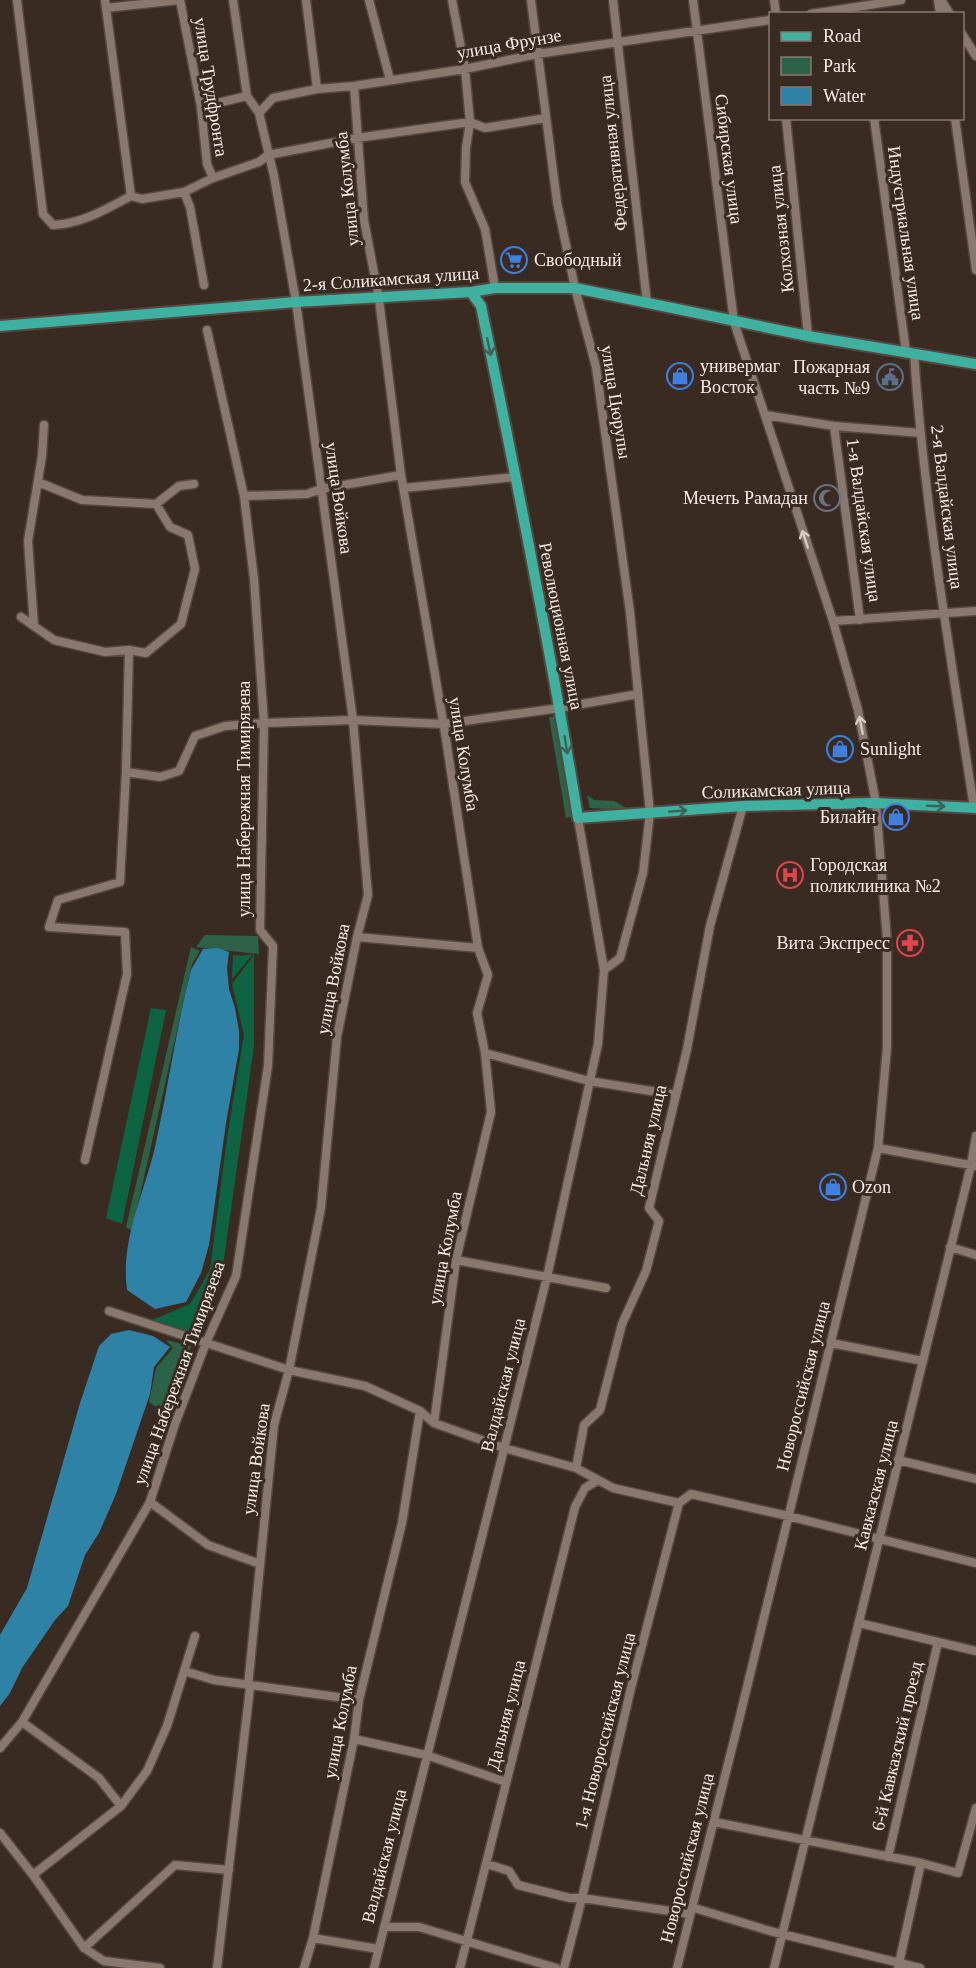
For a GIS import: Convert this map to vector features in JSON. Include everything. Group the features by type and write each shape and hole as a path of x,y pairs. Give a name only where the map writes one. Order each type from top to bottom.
{"main road":[{"name":"2-я Соликамская улица","path":"0,326 174,314 296,302 471,292 495,288 575,288 734,322 976,364"},
{"name":"Революционная улица","path":"471,292 481,306 516,477 560,708 578,818"},
{"name":"Соликамская улица","path":"578,818 743,806 876,803 975,808"}],"street":[{"path":"17,0 43,214 53,225 68,224 94,216 131,196 142,199 184,192 213,177 259,162 268,155 357,138 470,122 485,128 546,118"},
{"path":"131,196 106,4 179,0"},
{"name":"улица Трудфронта","path":"179,0 201,107 207,164 213,177"},
{"name":"улица Войкова","path":"218,1968 250,1688 248,1686 274,1425 289,1370 321,1208 337,1037 368,895 353,720 296,302 274,176 259,113 247,96 233,0"},
{"path":"306,0 317,89"},
{"path":"369,0 390,80"},
{"path":"452,0 465,69 470,122 466,148 465,182 485,228 495,288"},
{"name":"улица Цюрупы","path":"531,0 558,202 575,288 596,367 630,612 650,813"},
{"name":"Федеративная улица","path":"613,0 647,303"},
{"name":"Сибирская улица","path":"693,0 734,322 833,621"},
{"path":"825,12 901,0"},
{"name":"улица Фрунзе","path":"259,113 273,98 317,89 354,86 465,69 537,54 769,20"},
{"path":"964,36 976,56"},
{"name":"улица Колумба","path":"354,86 364,220 379,299 401,475 478,948 488,975 477,1013 485,1053 491,1112 456,1260 434,1423"},
{"path":"201,107 247,96"},
{"name":"Колхозная улица","path":"786,120 808,336"},
{"name":"Индустриальная улица","path":"874,120 910,352"},
{"path":"955,120 976,270"},
{"path":"184,192 190,207 204,285"},
{"name":"улица Набережная Тимирязева","path":"0,1748 22,1722 150,1502 175,1424 206,1343 236,1276 268,1066 273,946 260,930 264,723 254,579 244,496 207,330"},
{"name":"2-я Валдайская улица","path":"910,352 944,613 975,808"},
{"path":"765,415 834,426 920,433"},
{"path":"34,626 28,541 38,482 44,425"},
{"name":"1-я Валдайская улица","path":"834,426 861,620"},
{"path":"244,496 307,494 321,489 401,475"},
{"path":"404,488 516,477"},
{"path":"38,482 82,500 156,504 179,486 194,484"},
{"path":"21,617 54,640 105,652 129,650 146,653 181,624 195,569 188,535 170,526 156,504"},
{"path":"833,621 976,611"},
{"name":"Новороссийская улица","path":"677,1968 878,1148 887,1047 887,940 876,803 858,710 833,621"},
{"path":"85,1160 127,974 125,932 49,927 58,900 120,882 129,650"},
{"path":"126,772 160,777 179,771 195,736 225,726 353,720 443,724 560,708 638,694"},
{"name":"Дальняя улица","path":"576,1468 584,1425 600,1410 622,1324 646,1271 659,1221 649,1208 687,1049 710,926 743,806"},
{"path":"604,969 620,958 643,873 650,813"},
{"name":"Революционная улица","path":"578,818 604,969"},
{"path":"357,937 478,948"},
{"name":"Валдайская улица","path":"374,1968 547,1277 598,1044 604,969"},
{"path":"485,1053 589,1081 676,1095"},
{"name":"Кавказская улица","path":"774,1968 950,1247 974,1166 976,1136"},
{"path":"878,1148 974,1166"},
{"path":"950,1247 976,1255"},
{"path":"456,1260 606,1288"},
{"path":"109,1311 289,1370 365,1386 420,1411 434,1423 504,1448 576,1468 613,1488 679,1503 691,1494 976,1563"},
{"path":"831,1343 923,1361"},
{"name":"улица Колумба","path":"304,1968 313,1938 354,1739 359,1701 402,1523 420,1411"},
{"path":"898,1460 976,1479"},
{"name":"Дальняя улица","path":"460,1968 575,1507 585,1488 598,1480"},
{"path":"150,1502 208,1545 260,1564"},
{"name":"1-я Новороссийская улица","path":"564,1968 631,1688 679,1503"},
{"path":"858,1623 976,1651"},
{"path":"33,1875 121,1806 147,1771 168,1726 195,1636"},
{"name":"6-й Кавказский проезд","path":"888,1857 938,1642"},
{"path":"184,1671 214,1680 248,1686 359,1701"},
{"path":"22,1722 99,1778 121,1806"},
{"path":"354,1739 426,1755 506,1782"},
{"path":"714,1822 921,1863 958,1873 976,1808"},
{"path":"0,1833 33,1875 84,1948 104,1961 128,1966 160,1968"},
{"path":"899,1966 921,1863"},
{"path":"487,1864 508,1871 518,1885 570,1899 582,1898 691,1911 899,1966 920,1968"},
{"path":"84,1948 175,1865 229,1870"},
{"path":"384,1927 419,1927 556,1968"},
{"path":"313,1938 378,1949"}],"green space":[{"path":"555,716 573,816 566,818 549,717"},
{"path":"587,795 594,800 614,801 630,810 590,808"},
{"path":"205,935 258,936 259,954 196,947"},
{"path":"191,947 200,951 192,964 132,1231 126,1227"},
{"path":"253,954 232,979 233,955"},
{"path":"254,955 254,1046 222,1273 197,1334 152,1320 190,1304 210,1270 227,1138 244,1035 232,984"},
{"path":"151,1008 166,1010 122,1224 106,1218"},
{"path":"166,1340 191,1346 172,1418 149,1402 156,1368 173,1348"}],"water":[{"path":"218,948 229,952 227,968 229,989 239,1031 239,1049 209,1245 201,1273 186,1302 155,1309 127,1290 127,1254 130,1236 155,1147 191,970 203,949"},
{"path":"129,1330 153,1336 170,1347 154,1367 150,1394 116,1494 99,1533 85,1555 68,1606 55,1620 22,1668 10,1693 0,1706 0,1635 27,1588 80,1403 99,1346 111,1334"}],"place":[{"name":"Свободный","path":"514,260"},
{"name":"универмаг Восток","path":"680,376"},
{"name":"Пожарная часть №9","path":"890,377"},
{"name":"Мечеть Рамадан","path":"827,498"},
{"name":"Sunlight","path":"840,749"},
{"name":"Билайн","path":"896,817"},
{"name":"Городская поликлиника №2","path":"790,875"},
{"name":"Вита Экспресс","path":"910,943"},
{"name":"Ozon","path":"833,1187"}]}
